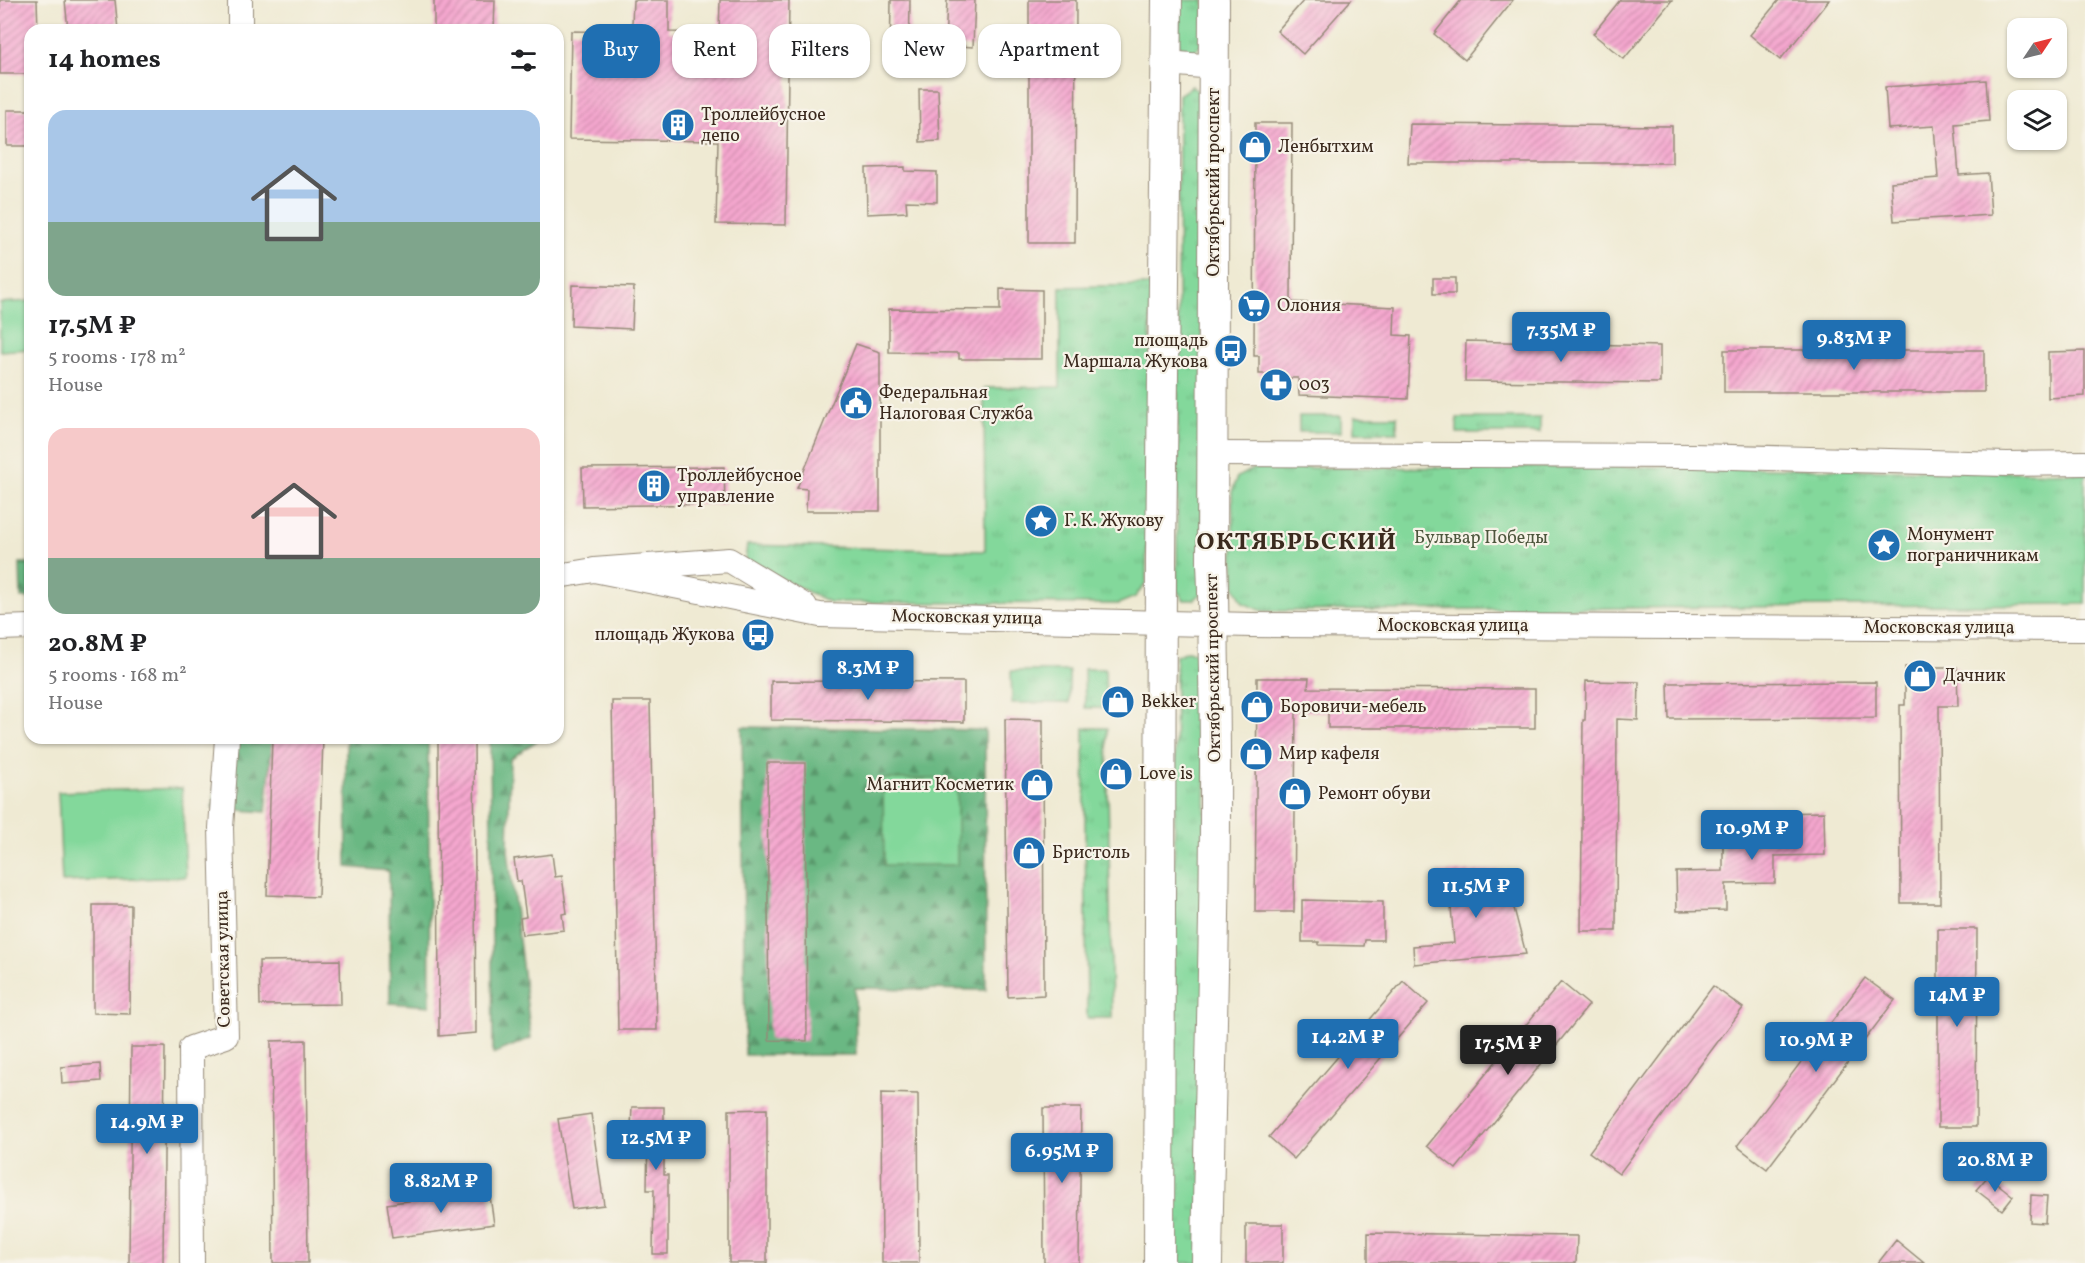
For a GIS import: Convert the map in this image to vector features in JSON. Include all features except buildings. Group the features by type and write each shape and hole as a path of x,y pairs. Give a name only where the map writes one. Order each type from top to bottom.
{"main road":[{"path":"1159,1263 1167,0"},
{"name":"Октябрьский проспект","path":"1207,1263 1217,812 1214,667 1216,624 1212,563 1214,0"}],"street":[{"path":"240,0 240,24"},
{"path":"1167,63 1214,67"},
{"path":"1214,454 1694,456 2007,464 2085,463"},
{"name":"Московская улица","path":"564,575 594,570 729,560 820,615"},
{"name":"Московская улица","path":"594,570 820,615 1216,624 2085,628"},
{"path":"0,628 24,627"},
{"name":"Советская улица","path":"192,1263 191,1048 226,1036 221,828 227,744"}],"green space":[{"path":"1179,0 1204,0 1204,40 1193,54 1179,46"},
{"path":"1192,86 1203,96 1202,593 1194,600 1184,600 1177,591 1179,95"},
{"path":"1151,285 1146,584 1135,597 1118,604 829,602 745,561 747,545 985,551 984,388 1060,387 1060,287"},
{"path":"24,301 24,349 0,351 0,303"},
{"path":"1299,416 1341,416 1341,432 1299,432"},
{"path":"1355,416 1397,416 1397,432 1355,432"},
{"path":"1457,418 1540,418 1540,433 1457,433"},
{"name":"Бульвар Победы","path":"1695,467 2085,473 2085,604 1263,611 1243,603 1235,587 1232,492 1237,477 1256,468"},
{"path":"20,563 24,563 24,598 21,598"},
{"path":"1186,651 1198,652 1205,658 1207,1263 1171,1263 1176,656"},
{"path":"1084,669 1105,669 1106,708 1085,708"},
{"path":"1011,671 1069,671 1069,703 1012,703"},
{"path":"742,727 985,730 986,990 855,988 856,1055 745,1055"},
{"path":"1084,728 1107,728 1112,1018 1087,1018"},
{"path":"220,744 272,744 266,812 213,808"},
{"path":"346,744 428,744 430,1006 390,1003 389,871 347,867"},
{"path":"490,744 532,744 510,759 508,850 531,1038 493,1054"},
{"path":"883,779 957,779 957,865 884,865"},
{"path":"182,788 186,877 62,882 58,792"}],"place":[{"name":"Троллейбусное депо","path":"678,125"},
{"name":"Ленбытхим","path":"1255,147"},
{"name":"Олония","path":"1254,306"},
{"name":"площадь Маршала Жукова","path":"1231,351"},
{"name":"003","path":"1276,385"},
{"name":"Федеральная Налоговая Служба","path":"856,403"},
{"name":"Троллейбусное управление","path":"654,486"},
{"name":"Г. К. Жукову","path":"1041,521"},
{"name":"Монумент пограничникам","path":"1884,545"},
{"name":"площадь Жукова","path":"758,635"},
{"name":"Дачник","path":"1920,676"},
{"name":"Bekker","path":"1118,702"},
{"name":"Боровичи-мебель","path":"1257,707"},
{"name":"Мир кафеля","path":"1256,754"},
{"name":"Love is","path":"1116,774"},
{"name":"Магнит Косметик","path":"1037,785"},
{"name":"Ремонт обуви","path":"1295,794"},
{"name":"Бристоль","path":"1029,853"}],"district":[{"name":"ОКТЯБРЬСКИЙ","path":"1297,543"}]}
